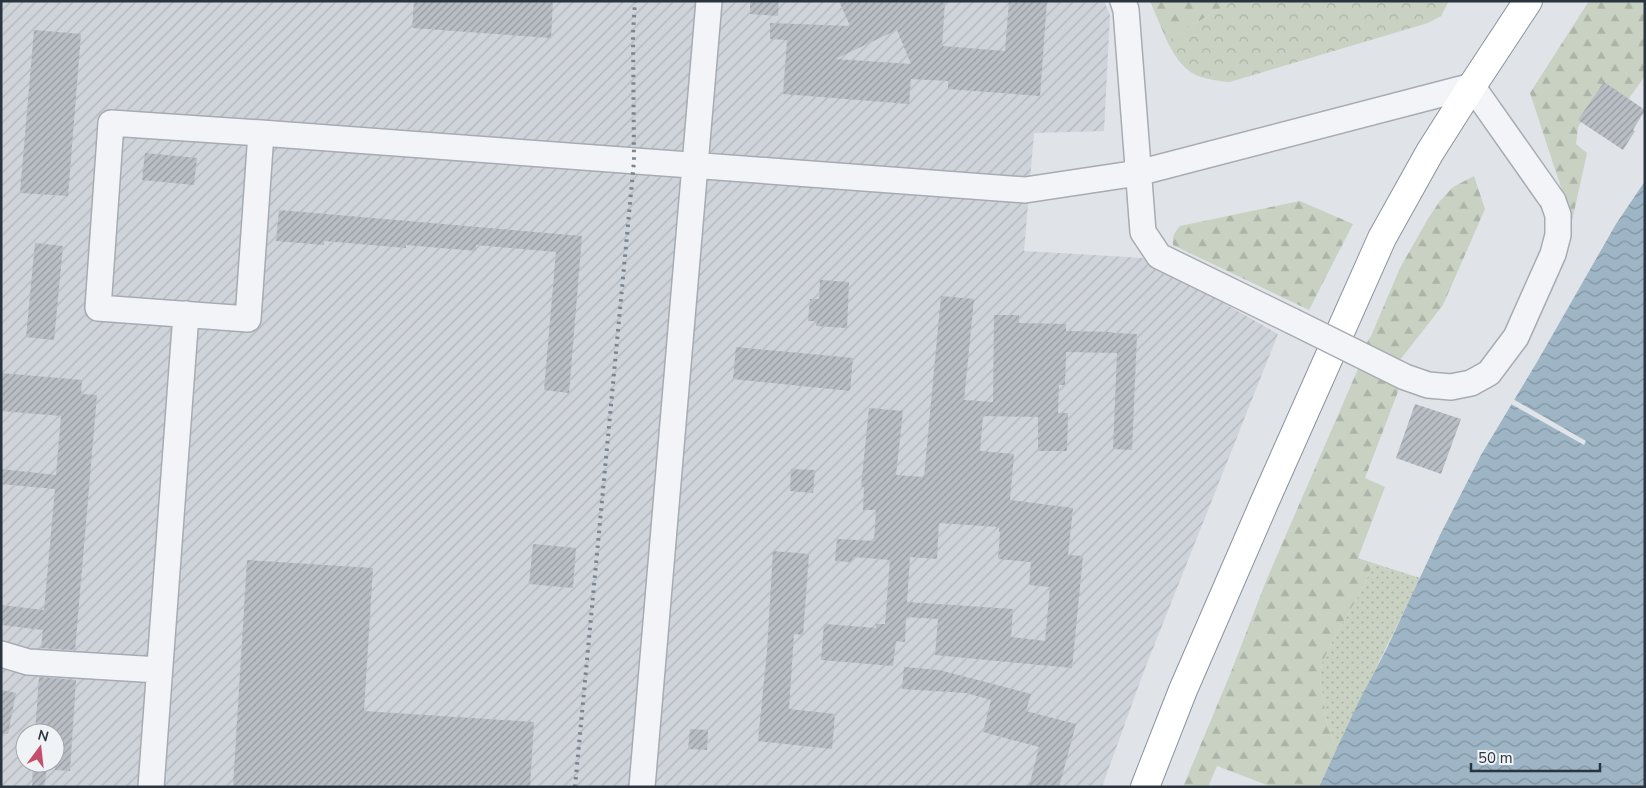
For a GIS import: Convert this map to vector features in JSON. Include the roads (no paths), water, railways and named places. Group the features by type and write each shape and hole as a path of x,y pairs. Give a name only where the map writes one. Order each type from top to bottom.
{"highway":[{"path":"1145,787 1183,690 1382,238 1430,152 1528,1"}],"street":[{"path":"642,787 709,1"},
{"path":"261,133 248,319 98,308 111,123 261,133 1025,190 1138,173 1472,86 1553,201 1558,215 1558,235 1554,254 1516,337 1489,373 1471,383 1451,387 1428,384 1405,377 1159,256 1143,232 1138,173 1126,10 1123,1"},
{"path":"151,787 186,314"},
{"path":"1,654 28,662 159,670"}],"water":[{"path":"1645,181 1645,787 1319,787 1440,535 1481,455 1616,224"}],"railway":[{"path":"575,787 634,161 633,33 635,1"}]}
